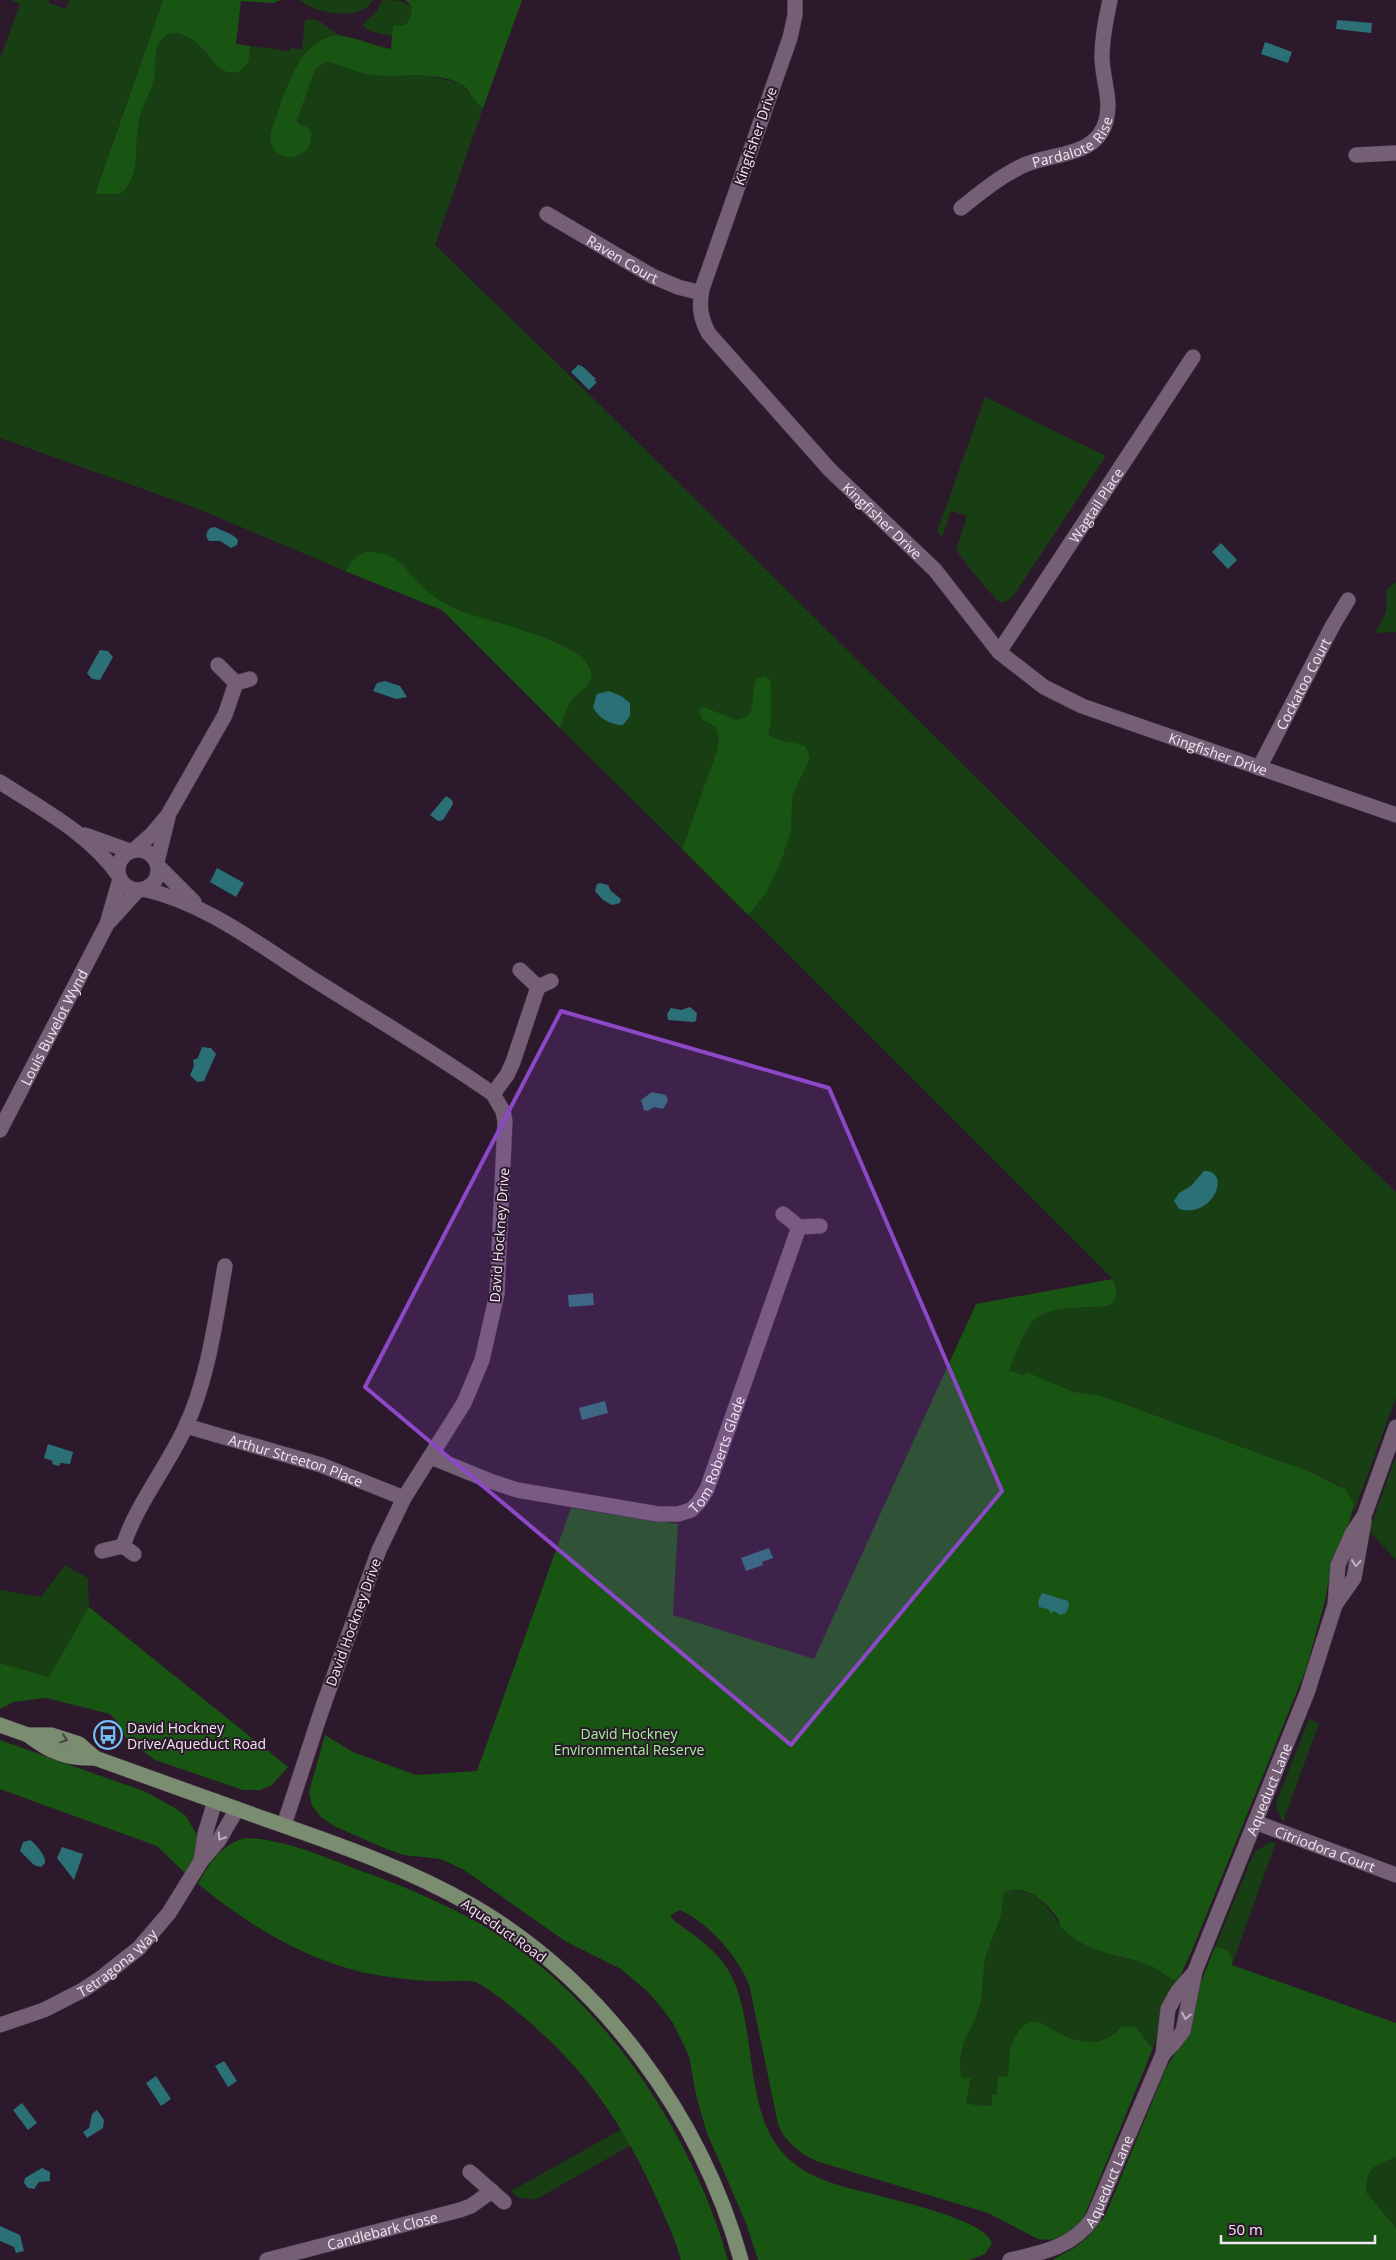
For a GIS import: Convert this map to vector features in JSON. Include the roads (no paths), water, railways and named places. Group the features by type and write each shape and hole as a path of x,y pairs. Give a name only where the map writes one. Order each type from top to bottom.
{"main road":[{"name":"Aqueduct Road","path":"0,1725 28,1734 51,1735 79,1744 95,1758 324,1839 389,1865 474,1907 539,1953 584,1993 603,2013 635,2052 686,2125 717,2190 742,2260"}],"street":[{"name":"Kingfisher Drive","path":"796,0 793,27 701,294 701,317 709,334 830,470 935,570 999,652 1027,676 1064,698 1105,715 1396,814"},
{"name":"Pardalote Rise","path":"961,208 999,178 1022,165 1081,149 1098,138 1106,121 1107,114 1108,100 1102,57 1104,31 1110,0"},
{"path":"1356,155 1396,153"},
{"name":"Raven Court","path":"547,214 652,276 701,294"},
{"name":"Wagtail Place","path":"999,652 1193,357"},
{"name":"Cockatoo Court","path":"1259,768 1328,634 1348,600"},
{"path":"120,878 118,870 121,859 152,834 168,815 243,681 218,666"},
{"path":"0,782 77,832 94,846 129,888 166,895 205,911 493,1094 507,1075 544,984 520,970"},
{"path":"140,889 154,882 158,874 158,864 168,815"},
{"path":"77,832 132,850 150,853 158,864 205,911"},
{"name":"Louis Buvelot Wynd","path":"0,1130 107,924 120,878"},
{"name":"Louis Buvelot Wynd","path":"107,924 140,889"},
{"name":"David Hockney Drive","path":"284,1825 321,1712 379,1550 404,1498 464,1403 488,1340 497,1294 505,1121 503,1110 493,1094"},
{"path":"783,1214 798,1227 820,1226"},
{"name":"Tom Roberts Glade","path":"431,1457 490,1481 540,1495 658,1514 678,1514 691,1510 699,1502 707,1488 798,1227"},
{"path":"102,1551 128,1550 137,1510 186,1426 203,1377 225,1266"},
{"name":"Arthur Streeton Place","path":"186,1426 321,1465 404,1498"},
{"name":"Aqueduct Lane","path":"1010,2260 1061,2246 1086,2228 1100,2206 1162,2054 1173,2044 1182,2031 1195,1971 1307,1693 1335,1604 1338,1565 1352,1534 1364,1516 1396,1427"},
{"name":"Tetragona Way","path":"201,1861 205,1834 215,1801"},
{"name":"Tetragona Way","path":"0,2025 63,2001 101,1978 139,1948 163,1921 180,1897 201,1861 219,1840 237,1809"},
{"name":"Citriodora Court","path":"1256,1822 1396,1875"},
{"path":"470,2172 504,2202"},
{"name":"Candlebark Close","path":"267,2260 460,2210 471,2206 492,2191"}],"place":[{"name":"David Hockney Drive/Aqueduct Road","path":"108,1735"}],"park label":[{"name":"David Hockney Environmental Reserve","path":"629,1742"}]}
